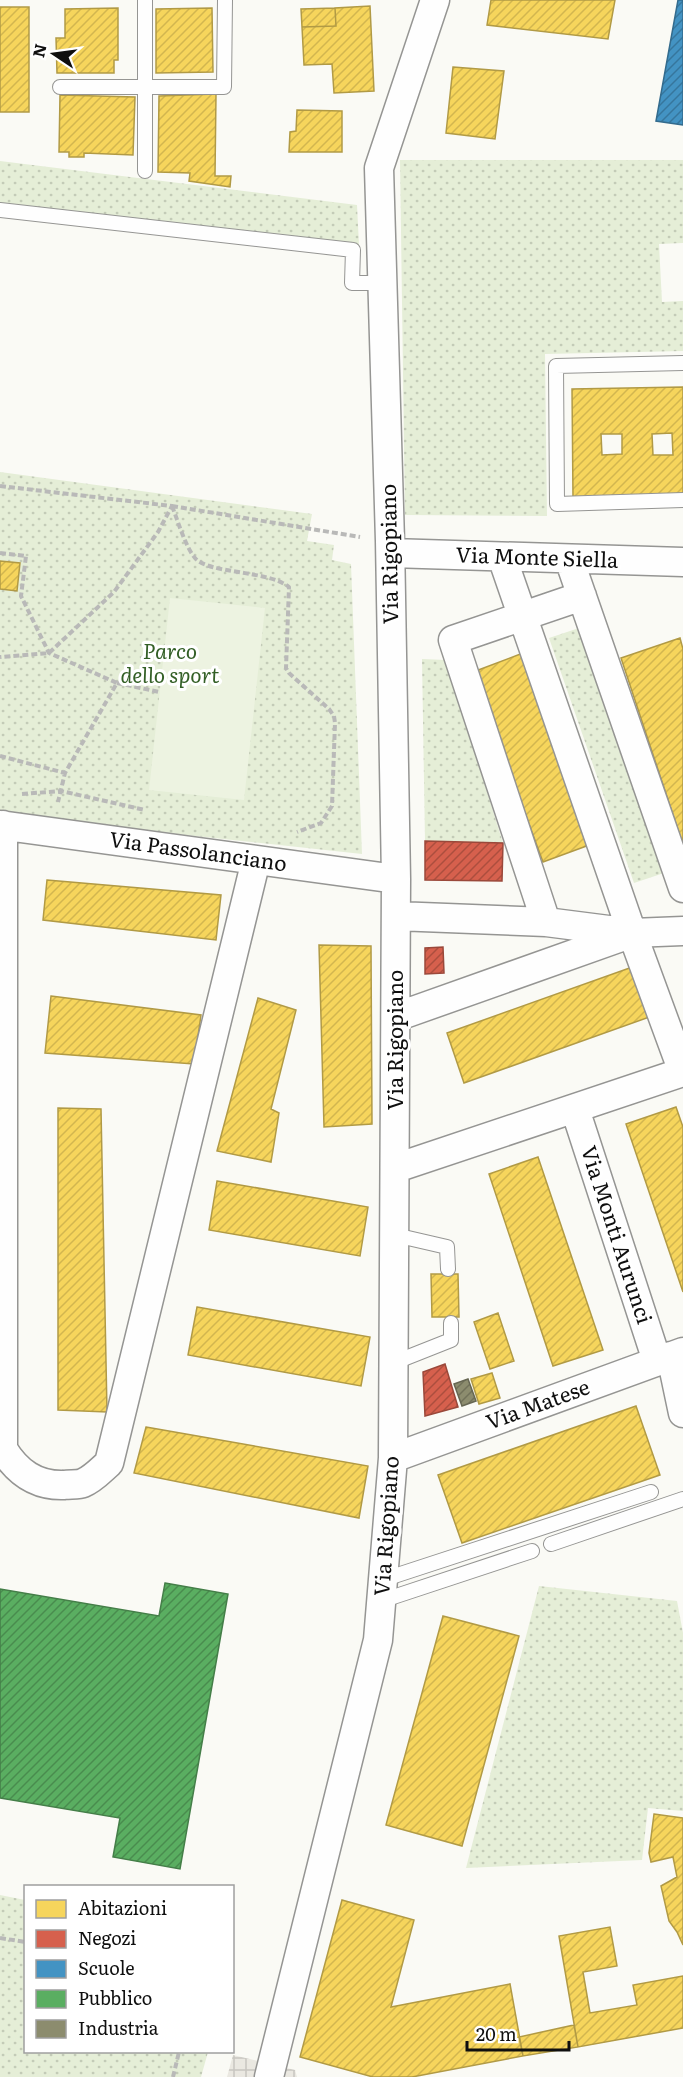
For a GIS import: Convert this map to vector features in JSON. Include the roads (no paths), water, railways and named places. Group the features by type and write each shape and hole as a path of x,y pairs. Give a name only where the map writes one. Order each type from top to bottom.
{"street":[{"name":"Via Rigopiano","path":"270,2077 378,1640 393,1458 396,879 391,554 379,168 435,0"},
{"name":"Via Monte Siella","path":"391,554 682,565"},
{"path":"396,1168 683,1072 501,557"},
{"path":"569,559 683,888"},
{"path":"546,922 453,640 582,596"},
{"path":"2,825 3,1449 12,1464 28,1476 49,1485 81,1484 96,1475 109,1463 256,860"},
{"name":"Via Passolanciano","path":"2,825 396,879"},
{"path":"396,916 546,922 632,933 683,931"},
{"path":"396,1017 632,933"},
{"name":"Via Monti Aurunci","path":"575,1109 670,1356 683,1413"},
{"name":"Via Matese","path":"393,1458 670,1356"}],"lane":[{"path":"145,0 145,171"},
{"path":"60,87 224,87 225,0"},
{"path":"0,210 353,250 352,283 382,283"},
{"path":"683,363 556,366 557,504 683,500"},
{"path":"395,1235 447,1247 448,1269"},
{"path":"393,1364 452,1340 451,1323"},
{"path":"381,1591 651,1492"},
{"path":"551,1544 683,1499"},
{"path":"381,1591 532,1551"}],"park label":[{"name":"Parco dello sport","path":"170,664"}]}
